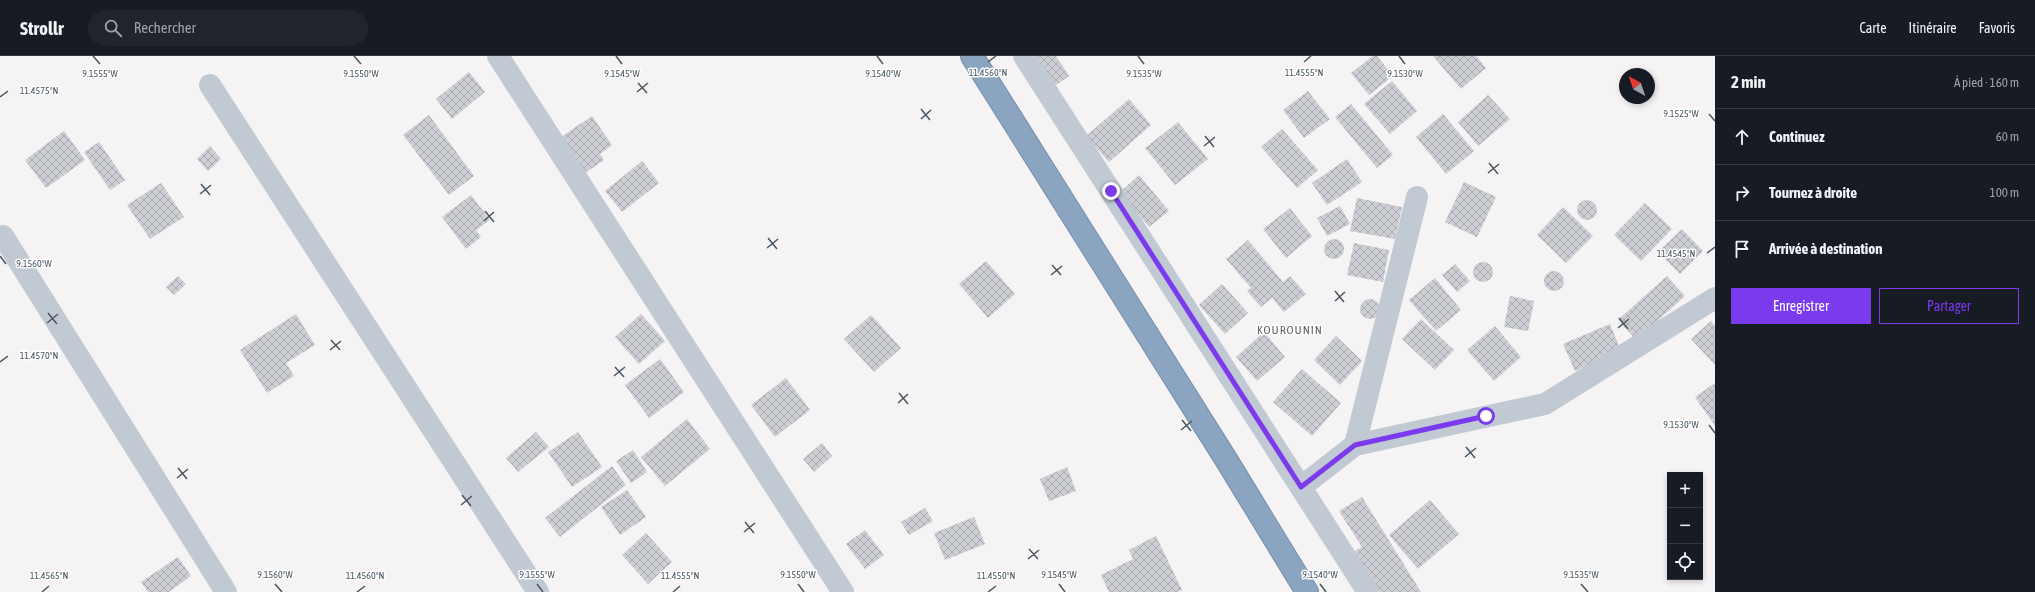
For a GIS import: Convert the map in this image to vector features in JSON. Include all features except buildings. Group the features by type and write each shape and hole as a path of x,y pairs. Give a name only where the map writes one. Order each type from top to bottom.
{"highway":[{"path":"972,56 1227,461 1307,592"}],"street":[{"path":"498,56 843,592"},
{"path":"1024,56 1368,592"},
{"path":"210,86 538,592"},
{"path":"1355,445 1418,197"},
{"path":"3,236 226,592"},
{"path":"1301,487 1355,445 1544,404 1715,298"}],"district":[{"name":"KOUROUNIN","path":"1290,330"}],"route":[{"path":"1111,191 1301,487 1355,445 1486,416"}]}
